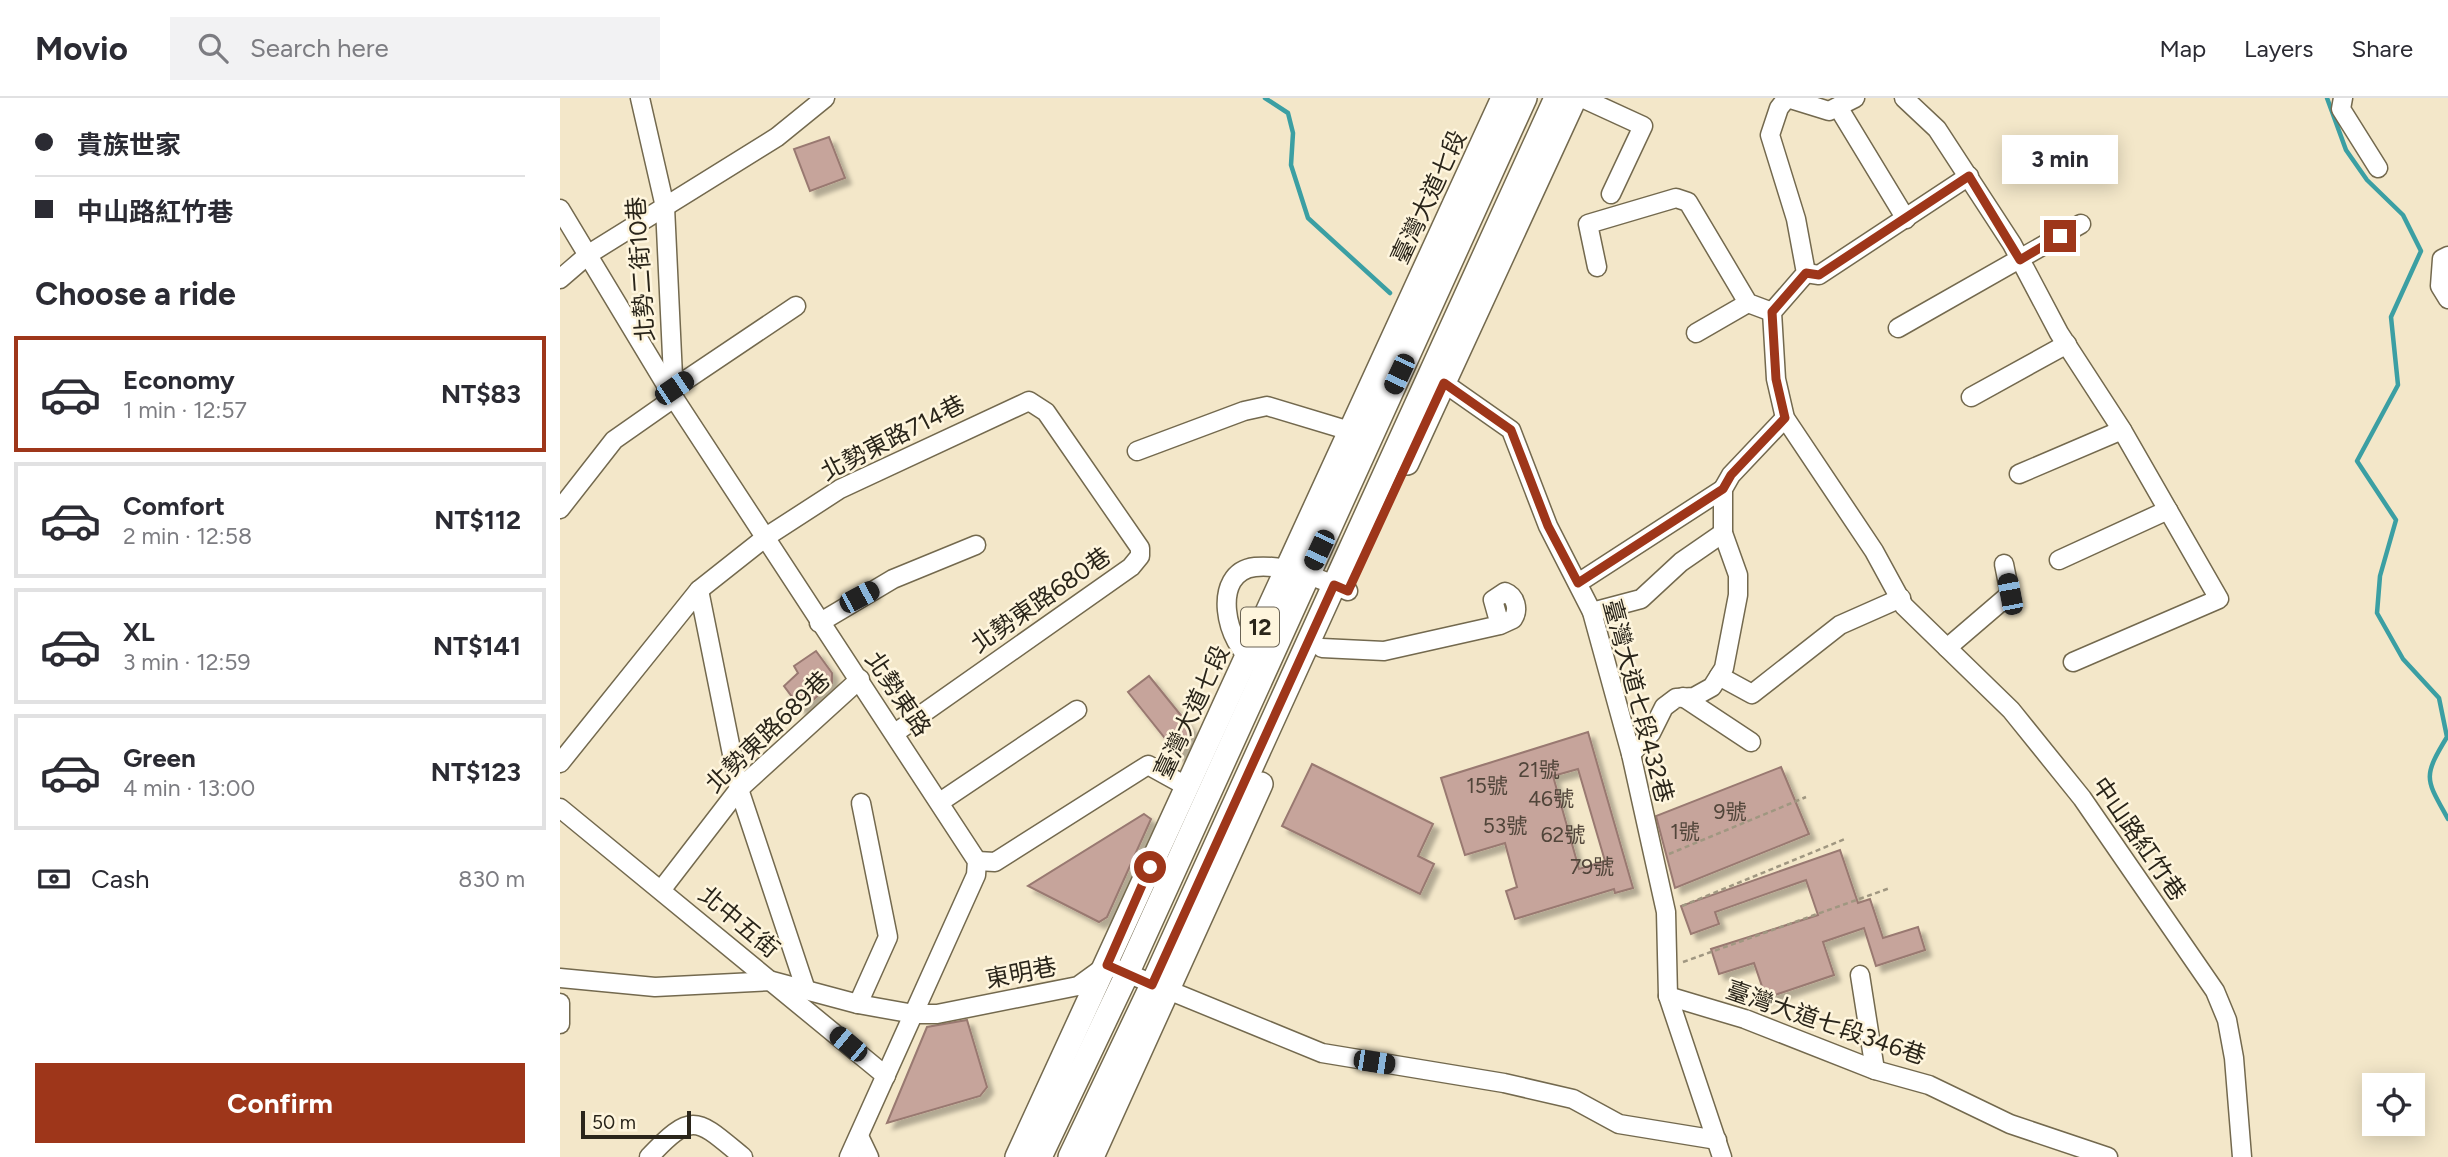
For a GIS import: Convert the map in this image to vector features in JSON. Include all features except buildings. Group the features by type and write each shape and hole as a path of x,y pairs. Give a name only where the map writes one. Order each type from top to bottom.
{"main road":[{"name":"臺灣大道七段","path":"1297,572 1350,431 1503,98"},
{"name":"臺灣大道七段","path":"1017,1157 1117,970 1297,572 1525,98"},
{"name":"12","path":"1092,1157 1159,988 1341,588 1556,98"},
{"name":"12","path":"1070,1157 1159,988 1322,648 1341,588 1444,383 1575,98"},
{"name":"臺灣大道七段","path":"1040,1157 1117,970 1186,786 1256,662"}],"street":[{"name":"北勢二街10巷","path":"640,98 665,206 674,393"},
{"path":"560,279 589,254 777,138 825,98"},
{"path":"1582,98 1643,126 1611,194"},
{"path":"1806,273 1799,231 1770,135 1779,108 1786,98 1829,111 1856,98"},
{"path":"1904,98 1937,129 1969,176 2220,599 2073,662"},
{"path":"2343,98 2341,109 2378,168"},
{"path":"1838,107 1906,219"},
{"path":"1806,273 1819,275 1969,176"},
{"path":"1597,267 1588,224 1676,198 1688,202 1748,303 1772,312 1806,273"},
{"name":"北勢東路","path":"560,209 819,623 860,679 977,860"},
{"path":"1898,328 2081,225"},
{"path":"2448,256 2442,260 2440,286 2448,299"},
{"path":"1696,333 1748,303"},
{"path":"560,509 614,440 674,393 796,306"},
{"name":"中山路紅竹巷","path":"1772,312 1776,379 1785,418 1874,551 1904,606 2011,710 2082,798 2215,991 2227,1020 2234,1058 2242,1157"},
{"path":"1971,397 2067,344"},
{"name":"臺灣大道七段432巷","path":"1444,383 1511,430 1548,526 1592,612 1631,754 1666,912 1668,996"},
{"name":"北勢東路714巷","path":"766,537 840,489 1001,412 1029,401 1046,412"},
{"path":"1137,451 1244,411 1267,406 1350,431"},
{"name":"北勢東路680巷","path":"895,733 1131,567 1140,556 1140,548 1046,412"},
{"path":"1578,583 1723,489 1731,475 1785,418"},
{"path":"2019,474 2122,430"},
{"path":"1631,754 1651,733 1664,707 1676,698 1694,696 1712,687 1727,656 1738,595 1738,575 1723,533 1723,489"},
{"path":"2059,560 2168,510"},
{"path":"1592,612 1642,598 1681,562 1723,533"},
{"path":"560,763 699,590 766,537"},
{"path":"819,623 893,579 976,545"},
{"path":"1947,648 2010,594 2004,564"},
{"path":"1256,662 1227,623 1228,588 1238,575 1252,567 1297,572 1341,588"},
{"path":"699,590 739,789 806,990"},
{"path":"1719,676 1752,694 1840,625 1900,598"},
{"path":"1322,648 1384,651 1500,625"},
{"name":"北勢東路689巷","path":"662,889 739,789 860,679"},
{"path":"1683,697 1751,743"},
{"path":"940,802 1077,710"},
{"path":"849,1157 976,875 977,860 995,862 1148,765 1186,786"},
{"path":"858,1004 888,937 861,803"},
{"name":"北中五街","path":"560,808 662,889 886,1076"},
{"path":"1117,970 1322,1053 1504,1083 1573,1099 1619,1125 1720,1148"},
{"name":"東明巷","path":"772,981 858,1004 914,1014 937,1014 1078,986 1117,970"},
{"path":"1860,975 1875,1070"},
{"path":"560,978 655,987 772,981"},
{"path":"1668,996 1720,1148"},
{"name":"臺灣大道七段346巷","path":"1668,996 1745,1019 1875,1070 1929,1085 2010,1125 2108,1157"},
{"path":"560,1003 560,1024"},
{"path":"649,1157 673,1132 690,1124 706,1126 743,1157"},
{"path":"859,1136 869,1157"}],"path":[{"path":"1653,860 1806,797"},
{"path":"1666,912 1845,839"},
{"path":"1667,967 1890,888"}],"waterway":[{"path":"1265,98 1288,113 1293,133 1291,165 1308,218 1390,293"},
{"path":"2327,98 2346,150 2367,180 2403,215 2421,251 2391,317 2398,385 2357,461 2396,520 2380,576 2377,613 2403,659 2439,698 2447,737 2434,761 2430,778 2431,786 2448,819"}],"route":[{"path":"1150,867 1107,965 1152,985 1334,585 1348,591 1444,383 1511,430 1548,526 1578,583 1723,489 1731,475 1785,418 1776,379 1772,312 1806,273 1819,275 1969,176 2020,260 2060,236"}]}
